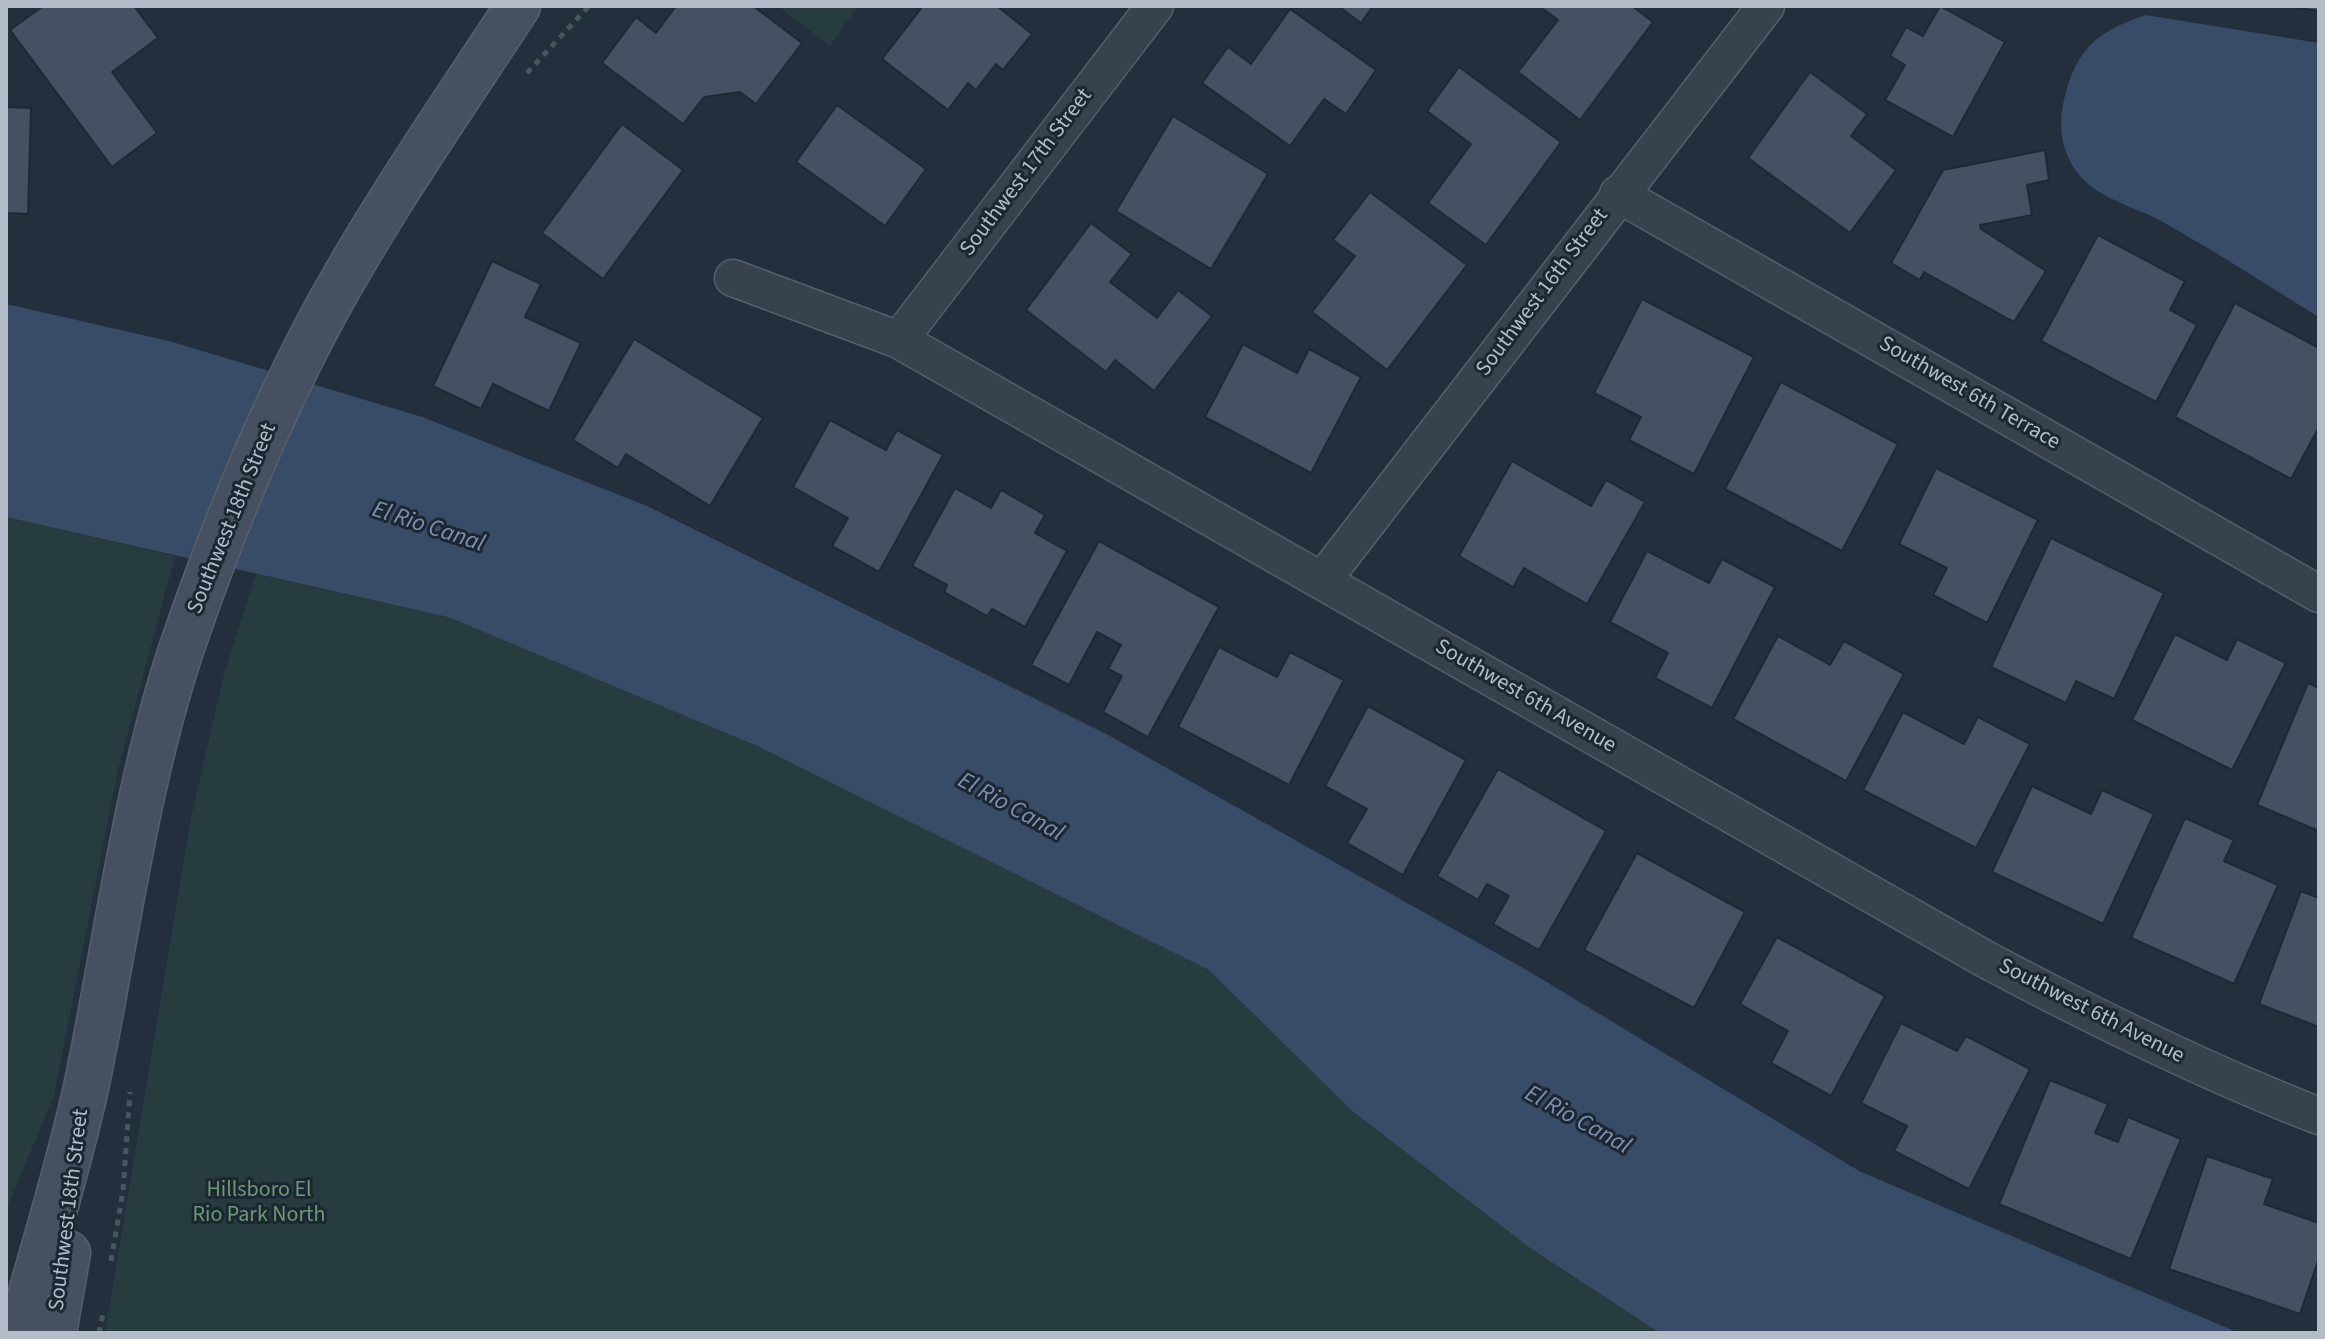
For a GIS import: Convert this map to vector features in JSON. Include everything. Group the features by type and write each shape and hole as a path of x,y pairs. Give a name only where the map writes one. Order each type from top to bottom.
{"main road":[{"name":"Southwest 18th Street","path":"20,1333 86,1087 143,789 181,651 222,535 271,421 320,323 375,226 518,6"},
{"name":"Southwest 18th Street","path":"54,1333 70,1238 86,1087"}],"street":[{"name":"Southwest 17th Street","path":"899,340 1155,6"},
{"name":"Southwest 16th Street","path":"1322,581 1766,6"},
{"name":"Southwest 6th Terrace","path":"1618,194 2319,594"},
{"name":"Southwest 6th Avenue","path":"733,278 899,340 1998,966 2113,1027 2319,1116"}],"green space":[{"path":"778,6 858,6 830,46"},
{"path":"6,517 175,556 118,770 54,1095 6,1211"},
{"name":"Hillsboro El Rio Park North","path":"256,574 448,617 757,746 1209,970 1351,1110 1530,1248 1660,1333 105,1333 190,823 224,674"}],"water":[{"path":"2146,15 2319,43 2319,317 2181,232 2102,194 2082,178 2068,158 2062,138 2061,117 2068,85 2080,58 2107,32"},
{"name":"El Rio Canal","path":"6,304 169,341 422,417 647,506 1108,735 1530,972 1859,1171 2239,1333 1660,1333 1530,1248 1351,1110 1209,970 757,746 448,617 6,517"}],"building":[{"path":"43,6 134,6 158,38 112,72 157,133 112,167 10,30"},
{"path":"676,6 753,6 802,43 756,104 740,92 704,97 683,124 602,63 636,17 656,33"},
{"path":"923,6 997,6 1032,34 1003,70 996,64 976,90 968,83 948,110 882,59"},
{"path":"1338,6 1373,6 1361,23"},
{"path":"1539,6 1632,6 1653,22 1580,120 1518,72 1558,20"},
{"path":"1940,6 2005,42 1953,137 1885,100 1905,65 1890,56 1906,27 1923,36"},
{"path":"2286,6 2319,6 2319,11"},
{"path":"1290,9 1376,70 1346,114 1324,99 1290,146 1202,83 1228,47 1251,64"},
{"path":"1459,67 1561,142 1486,245 1428,203 1471,144 1427,111"},
{"path":"1810,72 1867,114 1851,136 1896,170 1850,233 1748,158"},
{"path":"837,105 926,169 885,226 796,162"},
{"path":"6,107 31,108 28,214 6,213"},
{"path":"1173,116 1268,174 1211,269 1116,211"},
{"path":"622,124 683,170 603,279 542,233"},
{"path":"2045,150 2049,180 2027,185 2032,215 1980,225 1981,229 2046,271 2014,322 1924,272 1920,280 1891,263 1943,170"},
{"path":"1370,192 1467,265 1387,370 1312,312 1355,256 1333,240"},
{"path":"1091,223 1132,254 1110,282 1157,318 1178,290 1212,316 1154,391 1115,360 1106,372 1026,310"},
{"path":"2098,235 2185,281 2170,310 2197,325 2156,402 2041,341"},
{"path":"492,261 541,284 525,317 581,343 549,411 493,384 481,409 433,386"},
{"path":"1642,299 1754,357 1694,474 1629,440 1641,417 1594,393"},
{"path":"2235,303 2319,348 2319,427 2291,479 2175,417"},
{"path":"634,339 763,418 710,506 626,454 618,468 573,440"},
{"path":"1243,344 1297,373 1309,349 1361,377 1311,473 1205,417"},
{"path":"1781,382 1898,444 1842,551 1725,489"},
{"path":"830,420 886,450 897,430 943,455 879,572 832,546 848,518 793,487"},
{"path":"1512,461 1591,506 1606,480 1645,502 1587,604 1524,568 1513,587 1459,556"},
{"path":"1936,468 2038,520 1987,623 1933,595 1947,568 1899,544"},
{"path":"955,488 991,508 1001,490 1045,515 1035,533 1067,551 1025,627 992,609 987,616 944,592 947,585 912,566"},
{"path":"2051,538 2164,593 2114,699 2076,681 2066,703 1991,667"},
{"path":"1099,541 1219,607 1148,737 1103,712 1122,676 1108,669 1121,645 1097,632 1069,685 1031,665"},
{"path":"1647,551 1709,583 1722,559 1775,587 1712,708 1655,678 1668,653 1610,622"},
{"path":"2175,634 2227,660 2237,639 2286,663 2232,770 2132,720"},
{"path":"1778,636 1830,665 1844,641 1904,674 1846,781 1733,719"},
{"path":"1219,647 1277,677 1290,652 1344,680 1289,785 1178,727"},
{"path":"2308,683 2319,688 2319,831 2257,805"},
{"path":"1368,706 1466,760 1403,875 1347,843 1367,809 1325,786"},
{"path":"1903,712 1964,744 1978,717 2030,744 1976,848 1863,790"},
{"path":"1498,769 1606,831 1539,950 1493,924 1509,896 1487,884 1478,900 1437,876"},
{"path":"2032,786 2091,814 2102,790 2154,814 2103,924 1992,872"},
{"path":"2185,818 2234,840 2224,861 2278,885 2234,984 2131,938"},
{"path":"1637,853 1745,912 1694,1008 1584,950"},
{"path":"2301,891 2319,898 2319,1027 2259,1004"},
{"path":"1777,937 1885,996 1831,1096 1771,1063 1788,1031 1740,1004"},
{"path":"1901,1023 1957,1051 1966,1036 2030,1069 1969,1189 1894,1151 1907,1126 1861,1103"},
{"path":"2050,1080 2108,1104 2095,1133 2118,1142 2128,1117 2181,1139 2131,1259 1999,1204"},
{"path":"2207,1156 2273,1179 2264,1204 2319,1223 2319,1258 2300,1314 2169,1269"}]}
